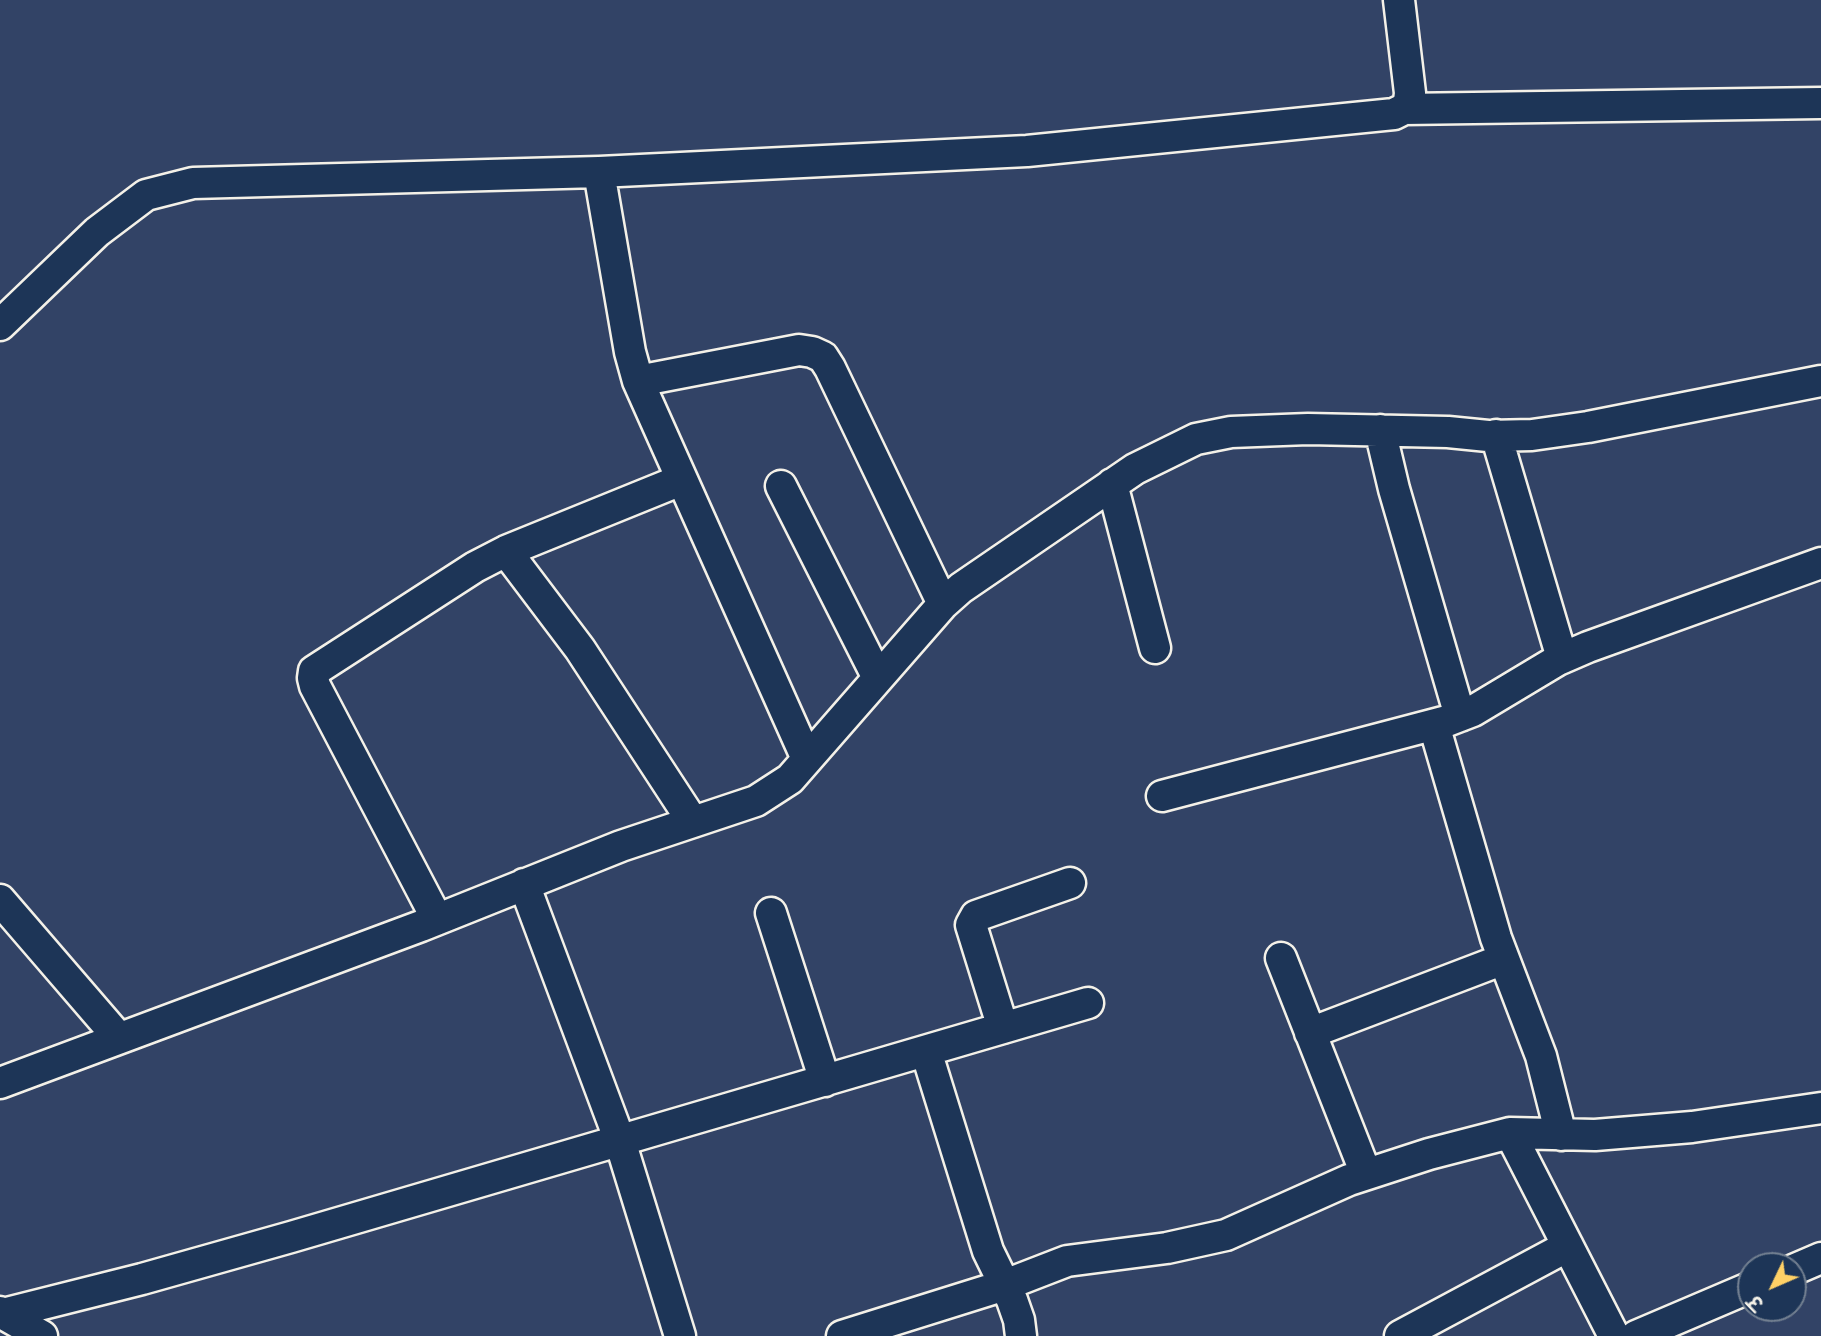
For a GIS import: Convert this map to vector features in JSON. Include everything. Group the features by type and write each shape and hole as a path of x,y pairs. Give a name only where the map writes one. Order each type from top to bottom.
{"street":[{"path":"1399,0 1410,93 1409,102 1404,109"},
{"path":"0,325 97,232 146,195 193,183 599,172 1027,151 1394,114 1404,109 1821,103"},
{"path":"599,172 630,352 638,382 807,759"},
{"path":"638,382 799,350 822,357 831,368 943,604"},
{"path":"0,1083 438,919 621,846 756,801 790,779 943,604 984,570 1135,468 1196,439 1219,434 1308,429 1532,435 1588,427 1821,381"},
{"path":"1380,430 1504,959 1541,1056 1561,1135"},
{"path":"1496,435 1562,658"},
{"path":"438,919 313,678 314,671 474,567 506,551 681,480"},
{"path":"1112,484 1155,648"},
{"path":"781,486 878,678"},
{"path":"506,551 580,649 693,821"},
{"path":"1162,796 1447,720 1562,658 1588,647 1821,563"},
{"path":"1003,1028 971,925 976,916 1070,883"},
{"path":"524,884 620,1141 680,1336"},
{"path":"0,900 118,1037"},
{"path":"771,914 825,1081"},
{"path":"1280,958 1366,1174"},
{"path":"1310,1033 1504,959"},
{"path":"1,1313 142,1279 291,1237 1088,1003"},
{"path":"926,1051 988,1251 1019,1320 1021,1336"},
{"path":"842,1336 1005,1285 1067,1261 1167,1248 1226,1235 1318,1192 1366,1174 1510,1133 1595,1135 1692,1127 1821,1108"},
{"path":"1510,1133 1614,1336"},
{"path":"1401,1336 1568,1246"},
{"path":"1636,1336 1737,1293"},
{"path":"1,1313 42,1336"}]}
